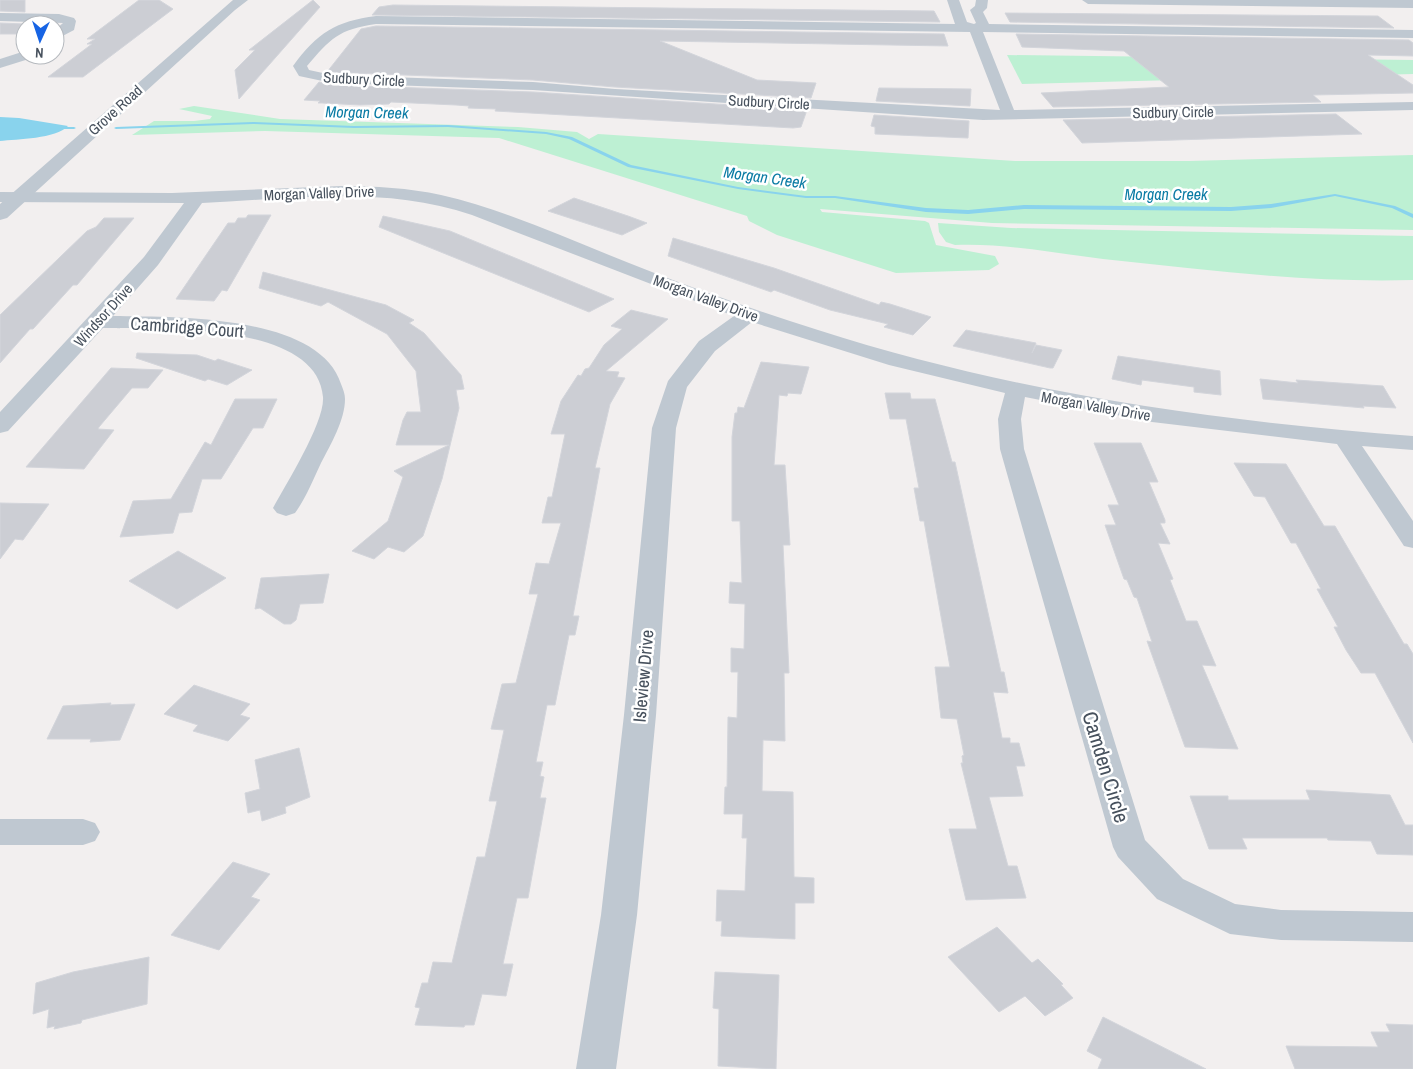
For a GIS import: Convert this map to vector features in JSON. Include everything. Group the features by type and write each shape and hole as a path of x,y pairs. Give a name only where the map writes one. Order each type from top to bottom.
{"street":[{"path":"953,0 961,24 975,29 1009,115"},
{"path":"975,29 983,24 976,10 981,8 982,0"},
{"path":"1088,0 1413,4"},
{"name":"Grove Road","path":"0,214 9,197 235,2"},
{"path":"0,17 15,17"},
{"path":"65,20 70,21 69,27 65,30"},
{"name":"Sudbury Circle","path":"1413,34 376,20 344,24 332,30 300,66 304,72 332,79 533,86 625,94 1009,115 1413,106"},
{"name":"Morgan Valley Drive","path":"9,197 197,198 349,190 378,191 433,198 462,206 749,315 870,353 1017,391 1132,413 1209,425 1413,444"},
{"name":"Windsor Drive","path":"0,426 97,322 154,257 197,198"},
{"name":"Isleview Drive","path":"596,1069 619,915 640,715 664,428 676,386 707,346 749,315"},
{"name":"Cambridge Court","path":"97,322 216,326 261,333 303,348 328,371 334,397 328,420 286,508"},
{"name":"Camden Circle","path":"1017,391 1010,405 1008,420 1012,449 1130,847 1170,889 1230,919 1281,925 1413,928"},
{"path":"1345,439 1413,540"},
{"path":"0,832 82,832"}],"green space":[{"path":"1007,55 1413,60 1413,74 1022,84"},
{"path":"194,106 280,119 518,127 577,132 589,139 598,134 1015,161 1189,161 1413,155 1413,230 992,223 820,209 822,212 925,221 929,223 936,245 995,256 999,264 989,270 896,273 777,235 749,221 747,216 499,138 265,131 132,135 154,121 210,119 212,116 179,109"},
{"path":"938,223 1011,228 1413,236 1413,280 1296,278 1103,259 1010,247 955,245 946,242 939,232"}],"water":[{"path":"0,117 19,118 68,126 55,134 46,136 0,141"}],"building":[{"path":"0,0 25,0 25,12 0,11"},
{"path":"139,0 159,0 173,9 83,77 48,77 92,44 87,44 95,39 87,39"},
{"path":"313,0 320,7 239,99 235,70 255,50 249,50"},
{"path":"393,5 934,11 940,22 372,15 379,7"},
{"path":"1005,13 1378,16 1394,28 1010,22"},
{"path":"0,23 15,24 15,34 0,34"},
{"path":"376,26 944,34 948,46 660,41 757,80 816,83 811,98 615,87 533,80 327,72 361,29"},
{"path":"1016,34 1409,40 1413,43 1413,56 1368,55 1413,85 1413,93 1313,95 1321,102 1053,107 1041,93 1169,87 1124,51 1022,47"},
{"path":"319,82 332,85 533,92 807,110 801,127 793,128 495,111 496,109 468,108 469,106 456,105 391,102 389,104 360,105 318,103 320,101 304,100"},
{"path":"879,88 971,89 970,106 876,101"},
{"path":"1336,114 1362,134 1082,143 1063,120"},
{"path":"874,115 969,121 968,138 875,134 875,127 871,126"},
{"path":"574,198 647,223 622,235 548,211"},
{"path":"248,215 271,215 227,291 222,290 214,301 176,299 228,223 235,223 238,218 246,218"},
{"path":"383,216 450,231 614,299 589,312 379,227"},
{"path":"104,218 134,218 77,285 73,285 0,363 0,315 87,231 96,227"},
{"path":"673,238 774,268 879,305 881,302 890,304 931,317 913,335 884,327 888,324 830,310 774,290 771,292 668,256"},
{"path":"263,272 386,305 414,320 409,323 424,333 461,375 464,389 456,390 459,408 442,479 423,536 404,552 388,547 374,559 352,551 388,521 403,477 394,471 449,445 396,445 407,412 421,412 416,371 387,334 328,302 321,306 259,288"},
{"path":"631,310 668,319 606,371 619,372 617,377 625,378 610,404 595,468 600,468 573,616 579,616 575,635 569,635 555,705 547,705 536,762 543,762 540,776 544,777 540,798 546,798 528,898 517,898 503,964 513,964 506,996 482,994 474,1025 465,1025 464,1027 415,1025 420,1008 415,1007 422,983 428,983 433,962 452,963 477,857 485,857 497,801 489,801 504,730 491,729 502,684 516,683 538,594 529,594 536,563 549,564 561,523 542,523 548,497 552,497 565,434 551,434 561,401 578,375 581,376 585,369 589,368 604,345 622,329 611,326"},
{"path":"966,330 1036,343 1032,353 1036,345 1062,350 1053,368 1050,368 953,346"},
{"path":"137,353 197,355 215,361 218,359 252,370 227,385 208,379 205,381 136,358"},
{"path":"1118,356 1220,371 1221,395 1194,392 1194,387 1142,380 1141,385 1112,379"},
{"path":"761,362 809,367 801,394 788,393 787,396 779,395 774,465 785,465 790,545 783,545 789,673 784,673 785,741 763,740 762,791 793,792 794,877 814,878 814,903 795,903 795,939 721,936 722,921 716,921 717,890 745,891 747,838 742,838 743,814 724,814 725,787 727,787 728,717 737,718 738,672 731,672 731,648 744,649 745,604 729,603 730,582 742,583 740,521 732,521 732,437 735,413 737,413 738,407 744,408"},
{"path":"111,368 163,370 148,388 132,388 99,427 98,429 114,430 84,469 26,467"},
{"path":"1260,379 1298,383 1296,380 1383,386 1396,408 1363,406 1364,408 1263,399"},
{"path":"885,393 910,393 911,399 935,399 952,462 955,462 1001,672 1004,672 1008,693 993,692 1002,738 1010,738 1010,743 1019,743 1025,766 1016,766 1023,796 989,797 1008,866 1017,866 1026,898 966,900 949,829 977,829 961,763 963,763 962,756 964,755 957,719 941,718 935,667 950,667 924,521 920,521 914,488 919,488 906,419 890,419"},
{"path":"235,399 277,399 263,428 253,428 221,479 202,479 192,512 179,513 173,533 120,537 133,501 171,499 205,442 211,445"},
{"path":"1094,443 1141,443 1158,482 1149,482 1165,520 1165,523 1160,523 1170,544 1158,543 1173,579 1170,580 1186,621 1197,621 1216,666 1202,665 1238,749 1185,747 1147,641 1152,642 1137,598 1134,597 1127,580 1124,579 1105,525 1116,525 1108,505 1119,505"},
{"path":"1234,463 1286,464 1324,526 1335,526 1404,644 1407,644 1413,654 1413,743 1375,673 1361,673 1346,650 1334,627 1338,627 1317,589 1321,589 1296,543 1291,543 1265,497 1254,496"},
{"path":"0,503 49,504 23,540 15,539 0,559"},
{"path":"178,551 226,578 177,609 129,581"},
{"path":"329,574 323,603 300,604 296,620 291,624 284,624 260,608 255,609 261,578"},
{"path":"194,685 250,704 240,715 250,718 228,741 193,731 198,725 164,714"},
{"path":"111,703 110,705 135,704 120,740 90,742 91,739 47,739 63,706"},
{"path":"299,748 310,797 285,807 286,813 262,821 260,810 248,813 245,793 260,789 255,760"},
{"path":"1306,790 1390,795 1405,825 1413,825 1413,855 1377,854 1371,841 1328,840 1327,838 1242,838 1247,849 1209,849 1190,796 1228,796 1228,800 1310,800"},
{"path":"233,862 270,874 251,897 260,900 219,950 171,935"},
{"path":"997,927 1032,963 1038,959 1063,984 1061,985 1073,998 1045,1016 1025,996 999,1012 948,957"},
{"path":"149,957 147,1004 54,1029 55,1026 47,1028 49,1009 33,1014 36,983 73,972"},
{"path":"715,972 779,975 776,1069 718,1066 719,1009 713,1008"},
{"path":"1103,1017 1206,1069 1098,1069 1102,1059 1087,1051"},
{"path":"1386,1024 1413,1025 1413,1069 1295,1069 1286,1046 1378,1047 1371,1032 1390,1032"}],"waterway":[{"name":"Morgan Creek","path":"116,128 253,123 354,127 448,126 546,133 570,138 630,166 738,188 806,197 835,197 926,210 968,212 1024,207 1231,209 1271,206 1335,195 1393,207 1413,216"},
{"name":"Morgan Creek","path":"57,128 74,128"}]}
